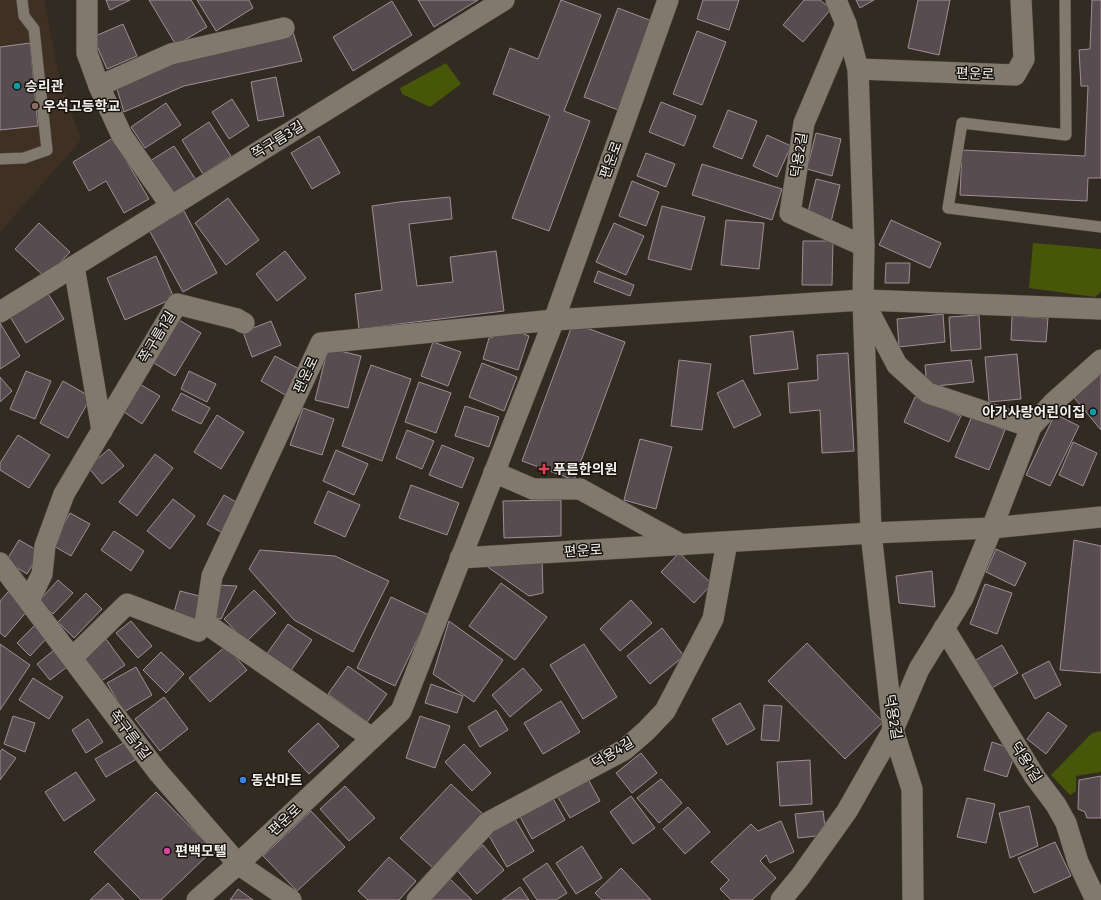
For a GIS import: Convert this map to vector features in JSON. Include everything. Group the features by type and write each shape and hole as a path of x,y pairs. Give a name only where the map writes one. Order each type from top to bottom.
{"street":[{"path":"0,312 171,206 122,136 99,86 87,53 87,0"},
{"name":"쪽구름3길","path":"171,206 504,0"},
{"name":"편운로","path":"197,900 238,864 401,711 554,320 668,0"},
{"name":"덕용2길","path":"836,0 846,24 858,69 864,246 863,300 871,533 893,730 912,789 913,900"},
{"name":"편운로","path":"858,69 1015,75 1024,59 1021,0"},
{"name":"덕용2길","path":"846,24 804,123 790,213 864,246"},
{"path":"99,86 171,54 284,28"},
{"path":"74,266 102,431"},
{"path":"863,300 1101,308"},
{"name":"편운로","path":"205,623 212,576 321,343 554,320 863,300"},
{"name":"덕용2길","path":"863,300 897,365 928,393 1031,427"},
{"name":"쪽구름1길","path":"29,600 42,574 45,546 64,494 177,304 237,319 244,323"},
{"path":"780,900 800,877 847,811 893,730 919,669 963,598 1031,427 1053,403 1101,360"},
{"path":"494,472 533,490 580,489 682,545"},
{"path":"727,542 871,533 992,528 1101,517"},
{"name":"편운로","path":"460,558 727,542"},
{"name":"덕용4길","path":"417,900 487,823 624,750 664,711 713,619 727,542"},
{"name":"쪽구름1길","path":"0,563 158,772 238,864"},
{"path":"72,658 127,604 198,631 205,623 372,738"},
{"name":"덕용1길","path":"944,628 1035,778 1056,805 1066,823 1078,862 1096,900"},
{"path":"238,864 291,900"}],"lane":[{"path":"0,158 24,158 47,150 34,29 24,16 22,0"},
{"path":"1065,0 1066,135 962,123 948,208 1101,227"}],"shaded area":[{"name":"우석고등학교","path":"0,0 44,0 58,72 81,140 0,232"}],"green space":[{"path":"446,63 461,84 430,107 402,94 400,88"},
{"path":"1033,243 1101,249 1101,292 1095,297 1029,288"},
{"path":"1101,731 1101,772 1076,776 1076,791 1070,795 1051,775 1092,733"}],"building":[{"path":"106,0 130,0 110,10"},
{"path":"149,0 191,0 207,27 176,45"},
{"path":"197,0 249,0 253,8 216,31"},
{"path":"418,0 478,0 434,27"},
{"path":"561,0 601,15 564,111 590,121 549,231 512,218 550,116 493,94 510,48 538,59"},
{"path":"703,0 739,0 729,30 697,19"},
{"path":"804,0 820,0 831,9 803,42 783,25"},
{"path":"856,0 874,0 860,8"},
{"path":"918,0 950,0 939,55 908,48"},
{"path":"1092,0 1101,0 1101,178 1088,178 1087,201 960,195 962,150 1085,156 1088,86 1081,86 1079,50 1090,49"},
{"path":"392,1 412,35 353,71 333,37"},
{"path":"618,8 652,21 618,110 584,97"},
{"path":"123,24 137,56 107,69 93,37"},
{"path":"697,31 726,42 702,105 673,94"},
{"path":"293,32 302,61 184,86 124,112 115,83 173,60"},
{"name":"승리관","path":"30,43 38,126 0,130 0,47"},
{"path":"276,77 284,116 258,121 251,82"},
{"path":"232,99 249,126 229,139 212,112"},
{"path":"661,102 696,116 684,146 649,132"},
{"path":"166,103 181,125 145,148 131,127"},
{"path":"728,110 757,121 742,159 713,147"},
{"path":"209,122 231,156 203,174 182,140"},
{"path":"816,133 841,139 832,176 807,169"},
{"path":"767,135 791,146 777,177 753,166"},
{"path":"319,136 340,173 312,189 291,153"},
{"path":"113,138 149,199 124,213 106,181 89,191 73,162"},
{"path":"174,146 196,180 172,195 150,161"},
{"path":"646,153 675,164 666,187 637,176"},
{"path":"702,164 782,189 772,220 692,195"},
{"path":"816,179 840,185 831,222 807,216"},
{"path":"632,181 659,192 646,226 619,216"},
{"path":"450,197 452,219 409,224 417,286 453,282 450,257 496,251 504,311 359,329 355,294 382,290 372,206"},
{"path":"228,198 259,240 226,265 195,223"},
{"path":"662,206 705,217 691,270 648,259"},
{"path":"184,211 217,273 183,292 149,230"},
{"path":"726,220 764,223 759,269 721,265"},
{"path":"891,220 941,243 930,268 879,245"},
{"path":"39,223 70,252 46,278 15,249"},
{"path":"614,223 644,236 626,275 596,262"},
{"path":"803,241 833,241 832,285 802,285"},
{"path":"285,251 306,278 277,301 256,274"},
{"path":"156,256 174,298 125,320 107,278"},
{"path":"886,263 910,263 909,283 885,283"},
{"path":"598,271 634,285 630,296 594,282"},
{"path":"47,292 64,319 26,343 9,315"},
{"path":"943,314 945,342 899,347 897,319"},
{"path":"979,315 981,349 951,351 949,317"},
{"path":"1012,316 1048,318 1046,342 1011,340"},
{"path":"179,320 201,333 175,376 154,363"},
{"path":"271,321 281,345 252,357 243,332"},
{"path":"0,323 20,356 0,369"},
{"path":"573,323 625,342 574,480 522,461"},
{"path":"516,331 529,336 518,370 483,359 489,338"},
{"path":"793,331 798,369 754,374 750,336"},
{"path":"433,342 461,352 448,386 421,376"},
{"path":"328,348 361,356 348,408 315,400"},
{"path":"848,353 854,451 822,453 820,410 790,413 788,383 818,380 817,355"},
{"path":"1017,354 1021,399 989,402 985,357"},
{"path":"275,356 301,370 287,396 261,381"},
{"path":"679,360 711,364 702,430 671,426"},
{"path":"971,360 974,382 927,387 925,365"},
{"path":"482,363 517,377 504,411 469,397"},
{"path":"371,365 411,379 382,461 342,446"},
{"name":"아가사랑어린이집","path":"1101,370 1101,430 1071,394"},
{"path":"26,371 51,381 35,419 10,409"},
{"path":"189,371 216,384 207,402 181,389"},
{"path":"0,377 12,391 0,402"},
{"path":"743,380 761,415 734,428 717,393"},
{"path":"63,381 91,397 68,438 40,423"},
{"path":"419,382 451,393 436,433 405,422"},
{"path":"138,383 160,396 142,424 121,410"},
{"path":"181,393 210,408 201,424 172,410"},
{"path":"915,397 961,416 949,442 904,422"},
{"path":"465,406 499,417 489,447 455,436"},
{"path":"303,408 334,419 322,455 290,445"},
{"path":"1055,414 1079,426 1050,486 1026,475"},
{"path":"217,415 244,432 221,469 194,452"},
{"path":"972,416 1005,430 989,470 955,457"},
{"path":"407,430 434,441 422,469 396,458"},
{"path":"18,435 50,455 29,488 0,470 0,463"},
{"path":"640,439 672,447 656,509 624,500"},
{"path":"1073,442 1097,453 1083,486 1059,475"},
{"path":"442,445 474,458 462,488 429,475"},
{"path":"109,449 124,466 102,484 88,467"},
{"path":"336,450 368,464 354,495 323,481"},
{"path":"155,454 173,468 137,516 119,502"},
{"path":"411,485 459,503 447,535 399,518"},
{"path":"328,491 360,505 345,537 314,523"},
{"path":"224,495 241,505 224,534 207,524"},
{"path":"173,499 195,516 170,549 147,531"},
{"path":"561,500 561,536 504,538 503,501"},
{"path":"70,513 90,524 71,556 52,545"},
{"path":"114,531 144,551 131,571 101,550"},
{"path":"19,540 40,552 27,574 6,561"},
{"path":"1074,540 1101,546 1101,673 1060,670"},
{"path":"996,549 1026,563 1015,586 986,572"},
{"path":"260,550 335,556 389,581 353,652 294,620 249,569"},
{"path":"679,553 712,584 694,603 661,572"},
{"path":"542,559 543,593 529,596 482,563"},
{"path":"932,571 935,607 899,603 896,576"},
{"path":"58,580 73,593 53,614 39,601"},
{"path":"501,583 547,617 515,660 469,626"},
{"path":"985,584 1012,593 997,634 970,624"},
{"path":"217,585 237,586 221,619 216,618"},
{"path":"254,590 276,613 246,642 224,619"},
{"path":"180,591 203,597 197,622 173,616"},
{"path":"8,592 28,610 5,637 0,633 0,601"},
{"path":"86,593 102,609 74,638 58,622"},
{"path":"391,597 429,615 395,686 357,668"},
{"path":"631,600 652,623 620,651 600,629"},
{"path":"131,621 152,646 138,658 116,633"},
{"path":"449,621 503,660 474,702 433,674"},
{"path":"36,624 48,637 30,656 17,643"},
{"path":"288,624 312,640 290,672 266,655"},
{"path":"662,628 684,656 650,684 627,656"},
{"path":"106,639 125,665 100,682 82,655"},
{"path":"807,643 883,722 845,759 768,681"},
{"path":"0,644 30,665 0,710"},
{"path":"584,644 617,697 583,719 550,665"},
{"path":"1002,645 1018,673 990,689 974,661"},
{"path":"226,646 247,670 210,702 189,678"},
{"path":"54,650 67,667 50,680 37,664"},
{"path":"161,652 184,674 166,693 143,670"},
{"path":"1049,661 1061,685 1035,699 1022,675"},
{"path":"348,666 387,694 367,722 328,694"},
{"path":"136,667 152,695 124,712 107,683"},
{"path":"523,668 542,690 510,717 492,695"},
{"path":"33,678 63,697 49,719 19,700"},
{"path":"431,684 463,696 457,713 425,703"},
{"path":"164,697 188,729 160,751 135,719"},
{"path":"561,701 580,732 543,754 524,723"},
{"path":"740,703 755,729 727,745 712,719"},
{"path":"764,705 782,706 779,741 761,740"},
{"path":"496,710 508,730 480,747 468,727"},
{"path":"1048,712 1067,726 1046,754 1027,739"},
{"path":"13,716 35,723 25,752 4,744"},
{"path":"420,716 450,726 435,768 406,758"},
{"path":"88,719 103,742 86,753 72,730"},
{"path":"318,723 339,746 309,774 288,751"},
{"path":"125,742 135,760 106,777 95,759"},
{"path":"992,742 1016,750 1007,777 984,770"},
{"path":"464,744 491,773 472,791 445,762"},
{"path":"2,749 16,758 0,780 0,752"},
{"path":"641,753 657,773 632,793 616,773"},
{"path":"810,760 812,804 780,806 777,762"},
{"path":"76,772 95,800 64,821 45,792"},
{"path":"1101,776 1101,818 1087,818 1085,812 1078,809 1079,780"},
{"path":"587,777 600,801 570,818 556,794"},
{"path":"661,779 682,803 659,823 637,798"},
{"path":"451,784 483,814 433,868 400,838"},
{"path":"345,786 375,818 349,841 320,809"},
{"path":"156,792 213,850 161,900 141,900 94,852"},
{"path":"551,795 565,820 532,839 518,813"},
{"path":"631,796 655,828 633,844 610,812"},
{"path":"967,798 995,804 986,843 957,837"},
{"path":"1029,806 1038,846 1010,858 999,813"},
{"path":"688,807 710,832 685,854 663,829"},
{"path":"311,811 345,847 297,891 263,856"},
{"path":"823,811 826,835 798,838 795,814"},
{"path":"515,819 534,851 507,867 488,834"},
{"path":"781,821 794,852 770,863 766,855 760,861 776,878 752,900 731,900 720,889 729,880 711,862 751,824 758,831"},
{"path":"1055,842 1071,876 1034,893 1018,858"},
{"path":"483,845 504,870 477,894 456,869"},
{"path":"582,846 602,878 576,894 556,863"},
{"path":"389,857 416,881 399,900 368,900 358,891"},
{"path":"547,863 567,893 556,900 537,900 523,879"},
{"path":"621,868 651,900 602,900 595,893"},
{"path":"450,879 472,900 430,900"},
{"path":"108,883 124,900 90,900"},
{"path":"520,887 529,900 502,900"},
{"path":"238,889 253,900 230,900"}],"place":[{"name":"승리관","path":"17,86"},
{"name":"우석고등학교","path":"35,106"},
{"name":"아가사랑어린이집","path":"1093,412"},
{"name":"푸른한의원","path":"544,469"},
{"name":"동산마트","path":"243,780"},
{"name":"편백모텔","path":"167,851"}]}
